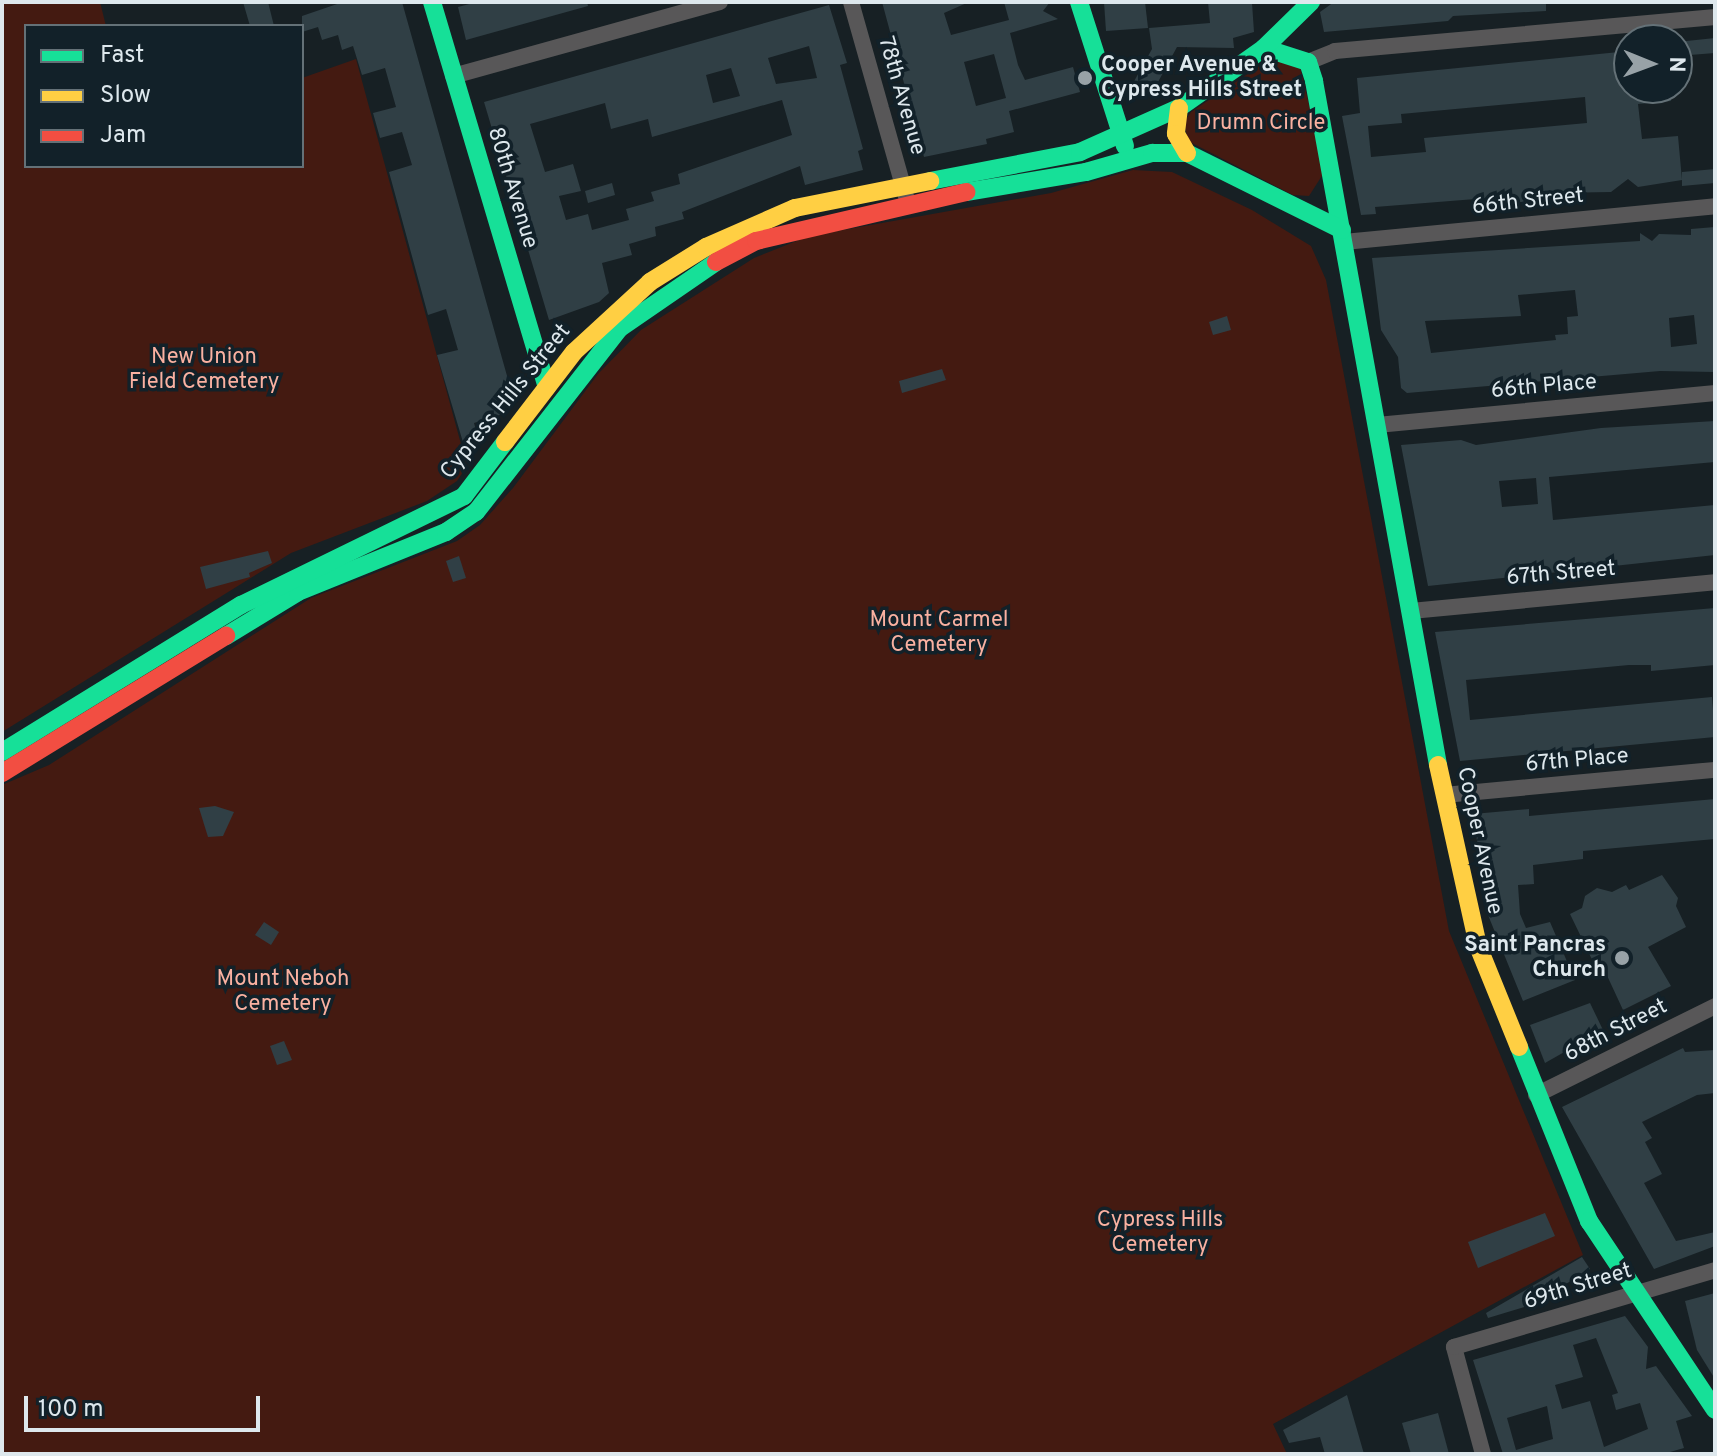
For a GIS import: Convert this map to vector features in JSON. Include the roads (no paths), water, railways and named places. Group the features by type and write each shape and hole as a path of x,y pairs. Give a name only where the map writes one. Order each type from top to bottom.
{"street":[{"name":"80th Avenue","path":"432,2 547,387"},
{"path":"453,76 720,2"},
{"name":"78th Avenue","path":"851,2 905,192"},
{"path":"1079,2 1129,156 1187,153 1343,236"},
{"name":"Cypress Hills Street","path":"2,773 298,592 446,532 476,512 620,328 713,263 804,225 905,192 1050,160 1120,135 1179,108 1264,48 1311,2"},
{"path":"1264,48 1308,62 1335,51 1715,17"},
{"name":"Cooper Avenue","path":"1308,62 1343,236 1444,795 1478,946 1589,1221 1715,1410"},
{"path":"1179,108 1176,134 1187,153"},
{"name":"Cypress Hills Street","path":"2,752 241,605 464,496 547,387 604,322 650,282 706,247 795,208 1086,172 1129,156"},
{"name":"66th Street","path":"1343,236 1715,206"},
{"name":"66th Place","path":"1377,425 1715,393"},
{"name":"67th Street","path":"1411,611 1715,582"},
{"name":"67th Place","path":"1444,795 1715,770"},
{"name":"68th Street","path":"1536,1095 1715,1006"},
{"name":"69th Street","path":"1483,1454 1454,1347 1715,1270"}],"place":[{"name":"Cooper Avenue & Cypress Hills Street","path":"1085,78"},
{"name":"Saint Pancras Church","path":"1622,958"}],"park label":[{"name":"Drumn Circle","path":"1261,124"},
{"name":"New Union Field Cemetery","path":"204,370"},
{"name":"Mount Carmel Cemetery","path":"939,632"},
{"name":"Mount Neboh Cemetery","path":"283,992"},
{"name":"Cypress Hills Cemetery","path":"1160,1232"}]}
